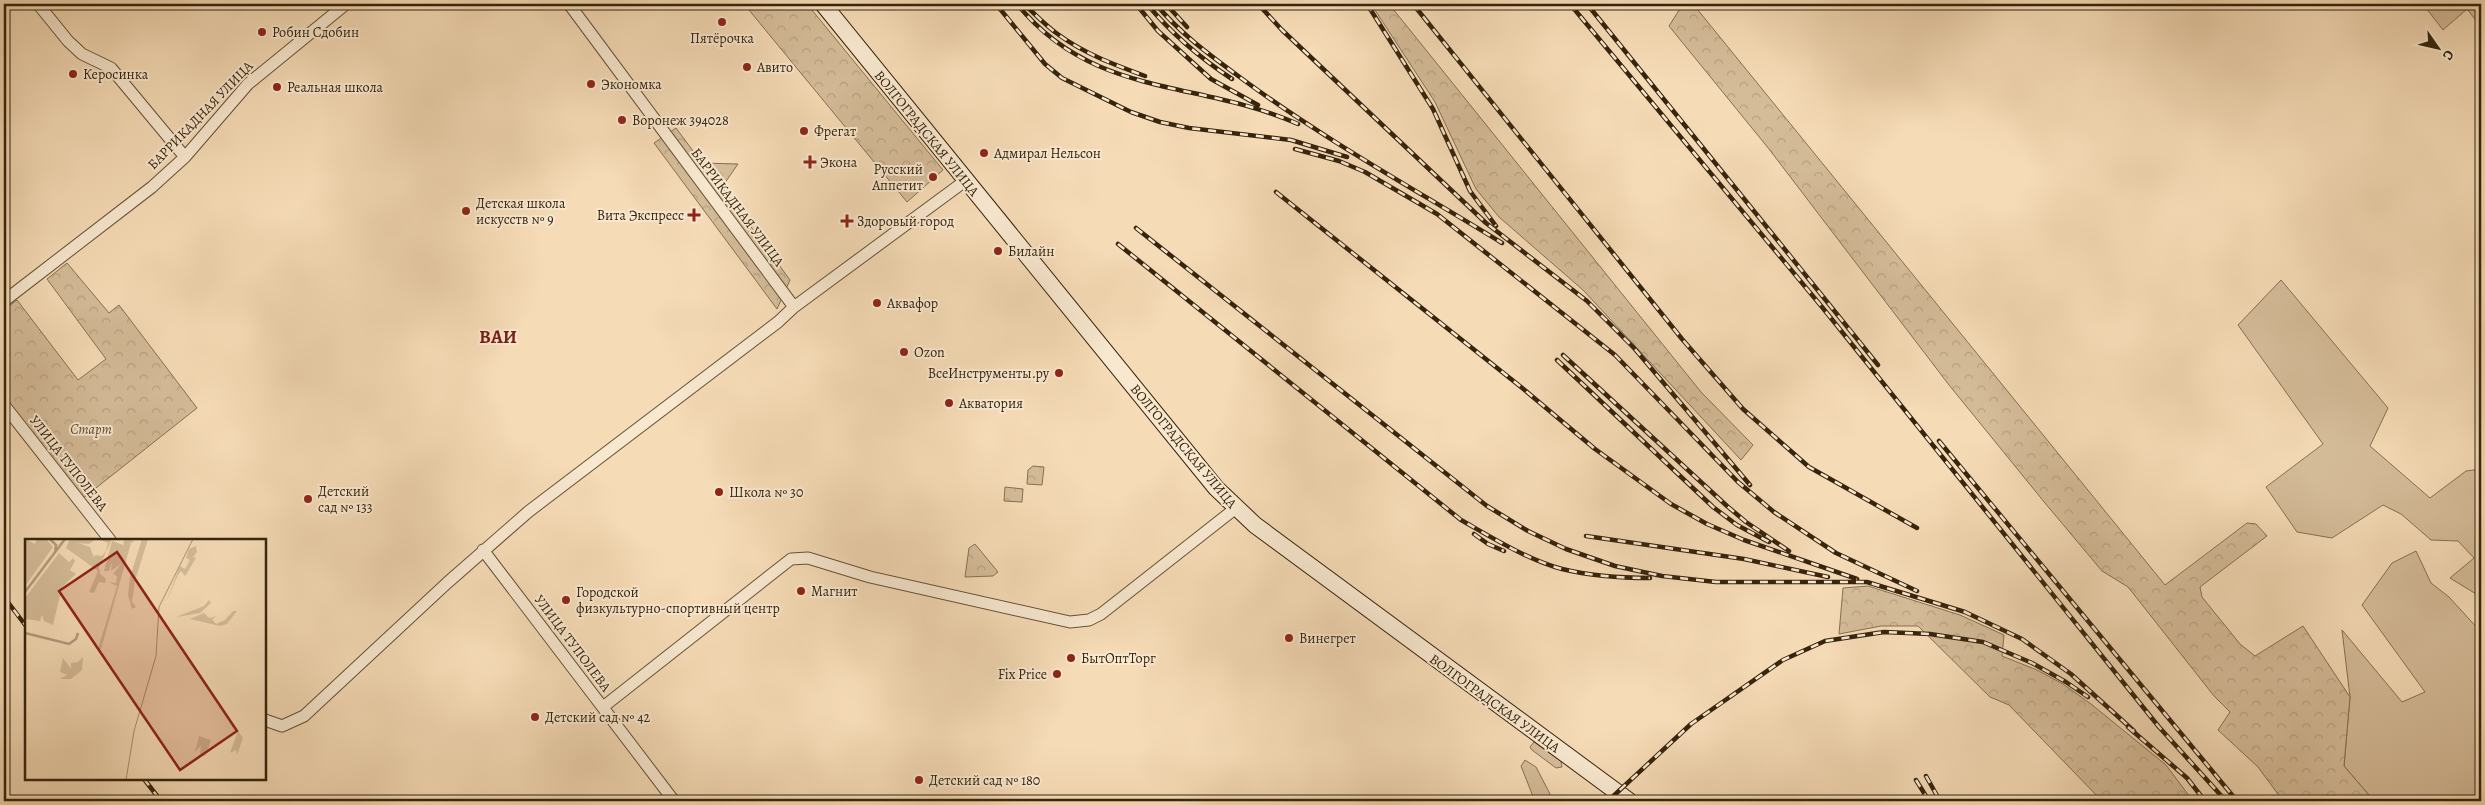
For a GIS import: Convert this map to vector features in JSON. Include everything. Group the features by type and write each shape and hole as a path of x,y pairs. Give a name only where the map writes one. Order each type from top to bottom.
{"main road":[{"name":"ВОЛГОГРАДСКАЯ УЛИЦА","path":"823,4 1216,488 1236,508 1255,526 1629,801"}],"street":[{"path":"38,4 75,48 82,54 111,68 185,157"},
{"name":"БАРРИКАДНАЯ УЛИЦА","path":"4,301 152,187 185,157 248,84 346,4"},
{"name":"БАРРИКАДНАЯ УЛИЦА","path":"569,4 794,307"},
{"path":"266,720 282,726 304,716 483,550 528,512 778,322 794,307 965,181"},
{"name":"УЛИЦА ТУПОЛЕВА","path":"4,405 109,539"},
{"path":"603,707 791,559 808,558 870,577 1080,622 1101,614 1236,508"},
{"name":"УЛИЦА ТУПОЛЕВА","path":"483,550 674,801"}],"green space":[{"path":"744,4 807,4 943,170 907,202"},
{"path":"1371,4 1389,4 1701,392 1753,445 1741,460 1583,290 1499,217 1476,189 1435,102"},
{"path":"1683,4 1693,4 2165,585 2247,523 2256,524 2267,536 2200,587 2202,597 2240,644 2255,656 2303,626 2350,697 2344,766 2374,801 2283,801 2258,767 2218,730 2230,712 2214,696 2128,587 2102,571 2045,503 1949,385 1769,149 1669,26"},
{"path":"2423,4 2481,4 2481,27 2467,9 2443,30"},
{"path":"676,128 702,163 738,164 722,187 790,280 777,309 654,143"},
{"name":"Старт","path":"67,263 109,313 119,305 197,408 82,499 4,397 4,310 17,300 78,380 106,359 47,279"},
{"path":"2281,280 2388,408 2370,446 2430,498 2466,471 2481,469 2481,597 2450,578 2474,558 2458,541 2431,540 2401,514 2383,505 2332,538 2297,532 2266,487 2323,444 2238,325"},
{"path":"1033,466 1044,467 1042,485 1027,484 1028,470"},
{"path":"1005,487 1023,489 1022,502 1004,501"},
{"path":"975,544 998,572 993,576 965,577 969,548"},
{"path":"2416,551 2431,583 2449,597 2481,632 2481,801 2374,801 2344,766 2350,697 2342,630 2402,702 2425,692 2362,605 2392,563"},
{"path":"1868,586 1960,615 2004,635 2002,656 2037,670 2063,684 2091,704 2166,765 2193,801 2102,801 2009,705 1990,697 1918,626 1881,626 1839,634 1843,588"},
{"path":"1534,742 1561,761 1562,767 1556,768 1532,750 1530,747"},
{"path":"1525,760 1536,767 1550,794 1547,801 1536,801 1534,799 1521,766"}],"railway":[{"path":"996,4 1045,64 1062,78 1131,112 1160,122 1189,128 1291,140 1347,157"},
{"path":"1017,4 1047,35 1079,56 1113,72 1148,83 1260,110 1298,124"},
{"path":"1024,4 1045,24 1079,48 1145,76"},
{"path":"1136,4 1158,31 1211,79 1258,105"},
{"path":"1147,4 1186,44 1232,79"},
{"path":"1156,4 1165,15 1198,45 1276,103 1340,145 1502,243"},
{"path":"1166,4 1187,27"},
{"path":"1258,4 1282,30 1486,223 1587,301 1634,348 1750,485"},
{"path":"1367,4 1433,109 1470,191 1496,226"},
{"path":"1413,4 1682,339 1743,409 1809,467 1917,528"},
{"path":"1570,4 1822,307 2159,727 2226,801"},
{"path":"1587,4 1878,365"},
{"path":"1295,149 1339,161 1365,172 1437,214 1615,355 1738,482 1774,512 1836,553 1917,591"},
{"path":"1276,192 1521,387 1595,449 1671,504 1707,524 1744,540 1857,579"},
{"path":"1136,228 1487,506 1528,531 1566,549 1615,566 1662,576 1716,582 1867,582 1965,612 2022,639 2071,674 2134,731"},
{"path":"1118,244 1461,520 1523,554 1562,569 1606,576 1650,578"},
{"path":"1563,355 1727,506 1746,522 1789,551"},
{"path":"1557,360 1713,507 1737,525 1769,542"},
{"path":"1939,441 2237,801"},
{"path":"1474,534 1488,544 1504,551"},
{"path":"1586,536 1744,559 1828,577"},
{"path":"4,597 25,625"},
{"path":"1608,801 1691,724 1783,660 1825,641 1884,632 1930,634 1983,642 2032,663 2088,697"},
{"path":"2128,727 2187,778 2205,801"},
{"path":"1926,776 1940,801"},
{"path":"145,780 161,801"},
{"path":"1916,780 1929,801"}],"place":[{"name":"Пятёрочка","path":"722,22"},
{"name":"Робин Сдобин","path":"262,32"},
{"name":"Авито","path":"747,67"},
{"name":"Керосинка","path":"73,74"},
{"name":"Экономка","path":"591,84"},
{"name":"Реальная школа","path":"277,87"},
{"name":"Воронеж 394028","path":"622,120"},
{"name":"Фрегат","path":"804,131"},
{"name":"Адмирал Нельсон","path":"984,153"},
{"name":"Экона","path":"810,162"},
{"name":"Русский Аппетит","path":"933,177"},
{"name":"Детская школа искусств № 9","path":"466,211"},
{"name":"Вита Экспресс","path":"694,215"},
{"name":"Здоровый город","path":"847,221"},
{"name":"Билайн","path":"998,251"},
{"name":"Аквафор","path":"877,303"},
{"name":"Ozon","path":"904,352"},
{"name":"ВсеИнструменты.ру","path":"1059,373"},
{"name":"Акватория","path":"949,403"},
{"name":"Школа № 30","path":"719,492"},
{"name":"Детский сад № 133","path":"308,499"},
{"name":"Магнит","path":"801,591"},
{"name":"Городской физкультурно-спортивный центр","path":"566,600"},
{"name":"Винегрет","path":"1289,638"},
{"name":"БытОптТорг","path":"1071,658"},
{"name":"Fix Price","path":"1057,674"},
{"name":"Детский сад № 42","path":"535,717"},
{"name":"Детский сад № 180","path":"919,780"}],"district":[{"name":"ВАИ","path":"498,336"}]}
